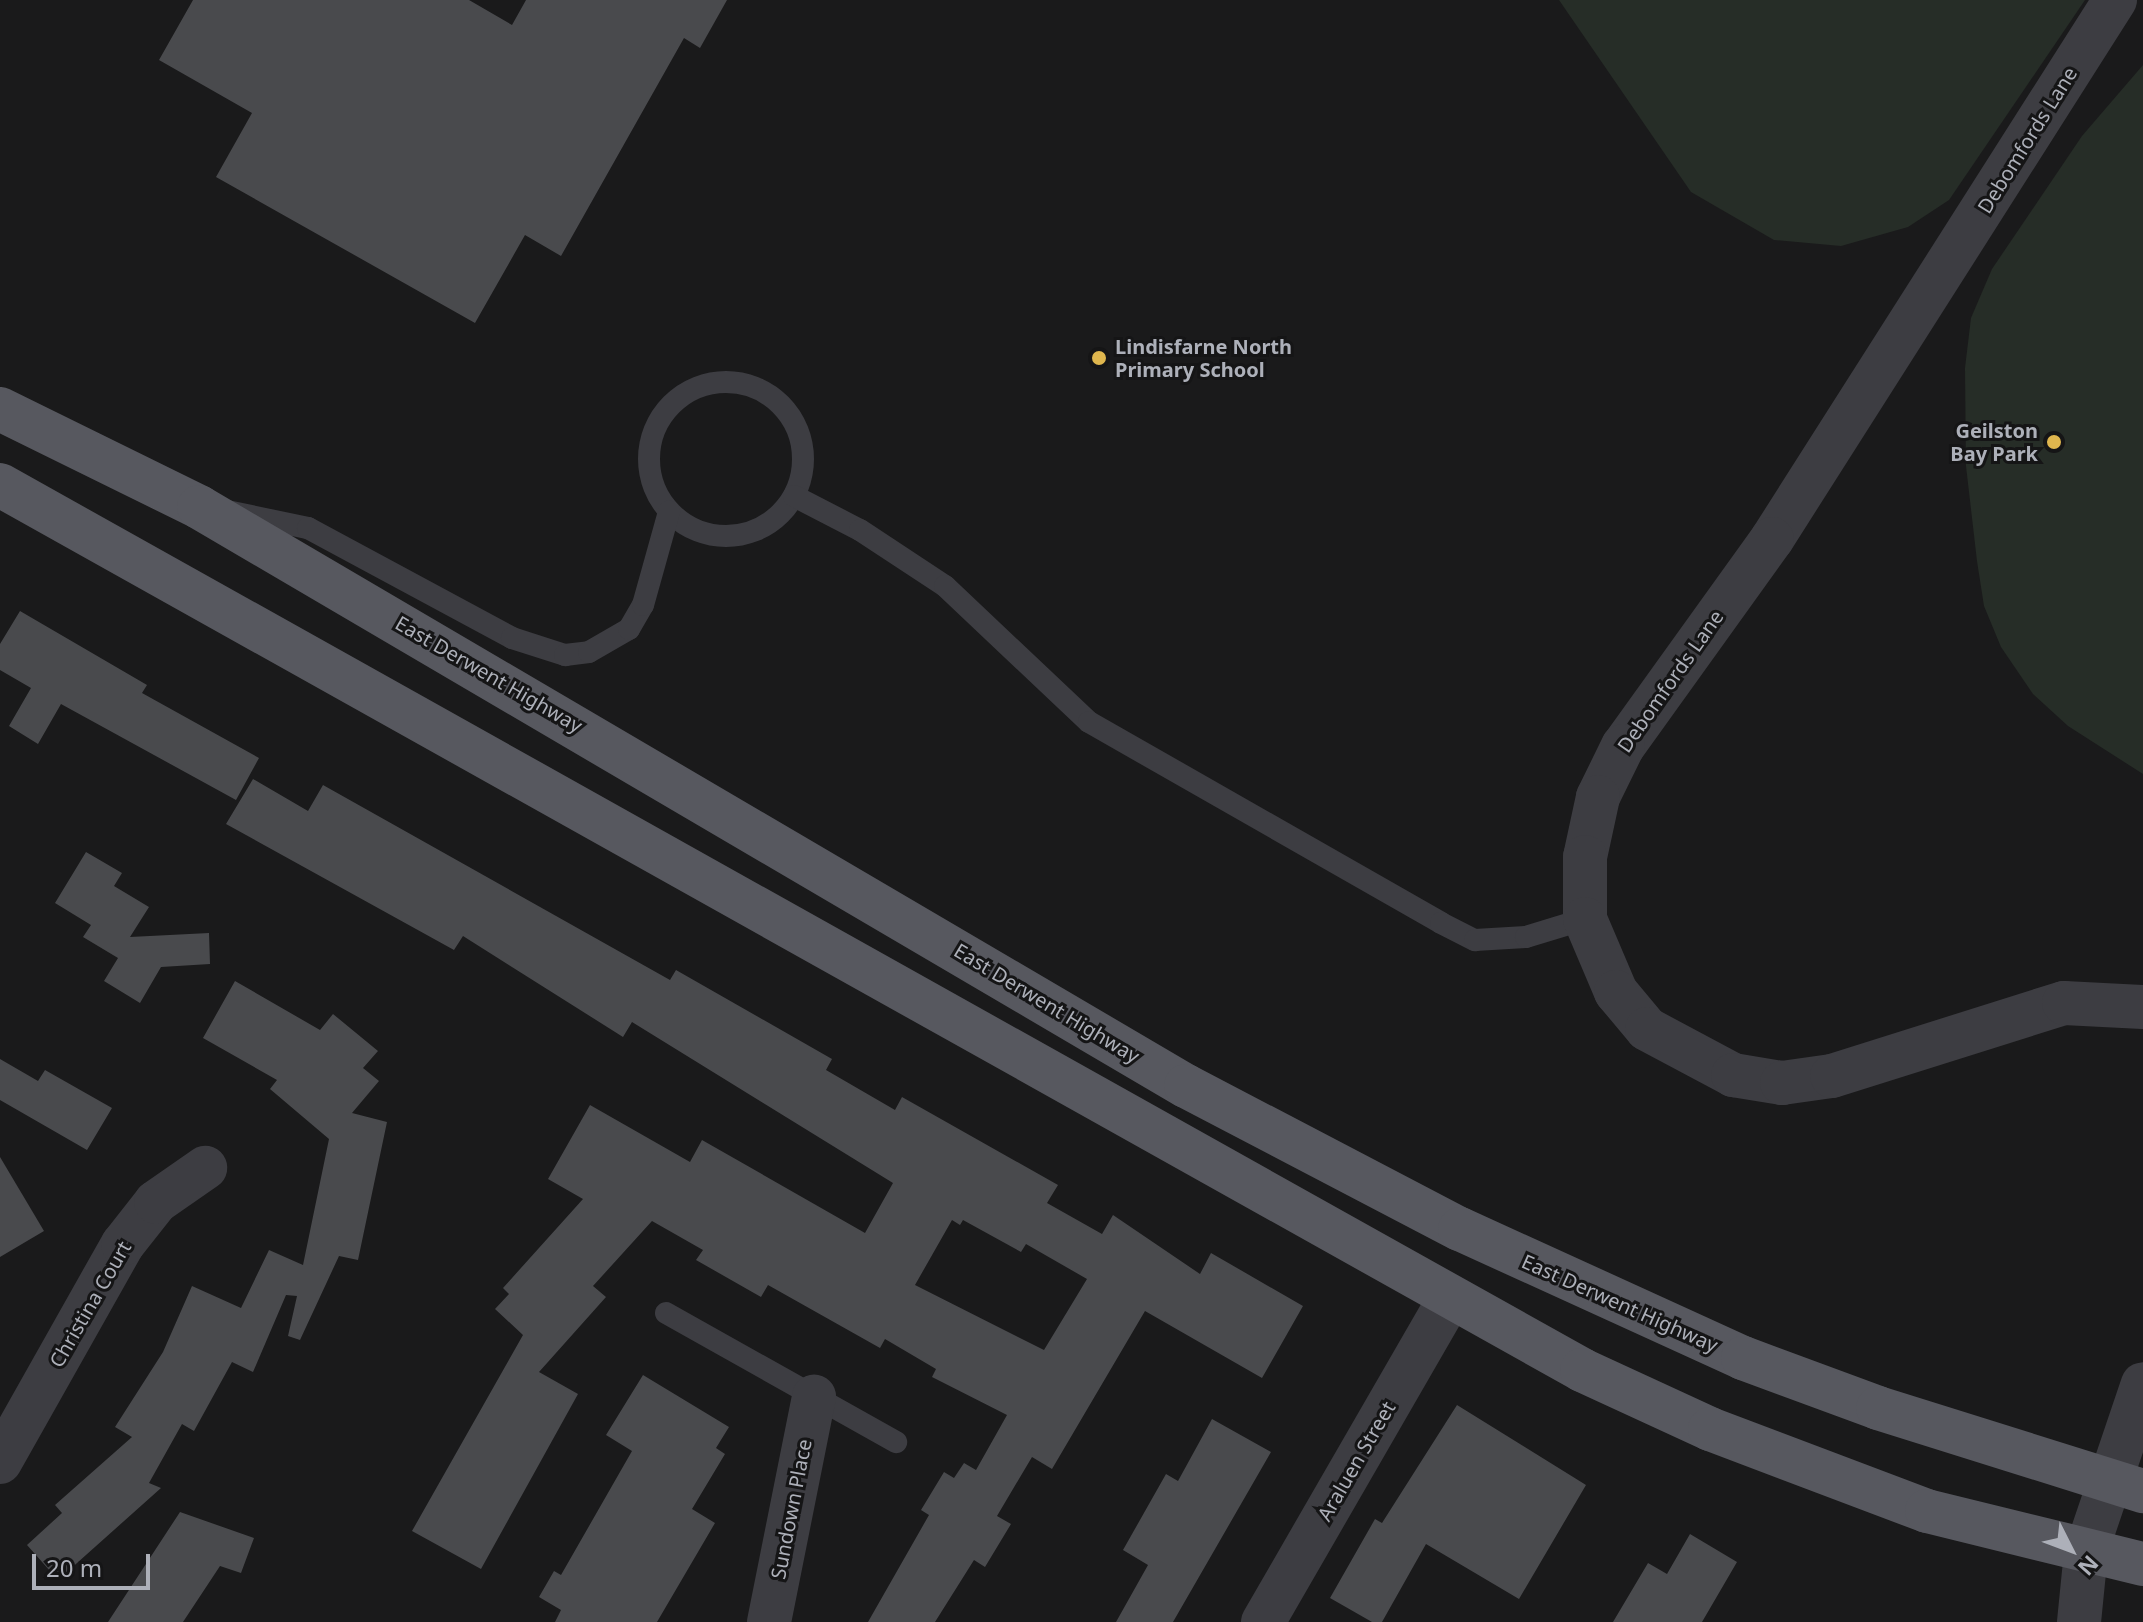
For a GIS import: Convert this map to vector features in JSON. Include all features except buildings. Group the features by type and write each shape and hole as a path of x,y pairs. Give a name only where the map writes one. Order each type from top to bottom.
{"main road":[{"name":"East Derwent Highway","path":"0,409 199,507 1186,1086 1460,1229 1743,1358 2125,1487"},
{"path":"0,485 1449,1300 1710,1429 1927,1511 2143,1564"}],"street":[{"name":"Debomfords Lane","path":"2115,0 1772,539 1623,746 1598,797 1585,857 1585,919 1616,992 1647,1029 1733,1075 1782,1083 1832,1076 2064,1003 2143,1007"},
{"name":"Christina Court","path":"0,1462 123,1244 156,1202 205,1168"},
{"name":"Araluen Street","path":"1263,1622 1449,1300"},
{"path":"2079,1622 2086,1552 2125,1487 2143,1384"},
{"name":"Sundown Place","path":"769,1622 814,1396"}],"lane":[{"path":"707,383 752,385 788,411 803,453 794,496 779,516 735,536 688,527 669,512 655,491 650,444 670,405 707,383"},
{"path":"794,496 860,530 945,586 1089,722 1441,923 1475,940 1526,937 1585,919"},
{"path":"199,507 308,528 512,638 565,655 589,652 629,629 643,605 669,512"},
{"path":"666,1313 896,1442"}],"shaded area":[{"path":"1559,0 2085,0 1949,200 1908,227 1841,246 1774,240 1691,192"},
{"name":"Geilston Bay Park","path":"2143,65 2143,774 2068,726 2033,694 2001,647 1984,606 1977,561 1966,466 1965,368 1971,318 1992,269 2082,136"}],"place":[{"name":"Lindisfarne North Primary School","path":"1099,358"},
{"name":"Geilston Bay Park","path":"2054,442"}]}
